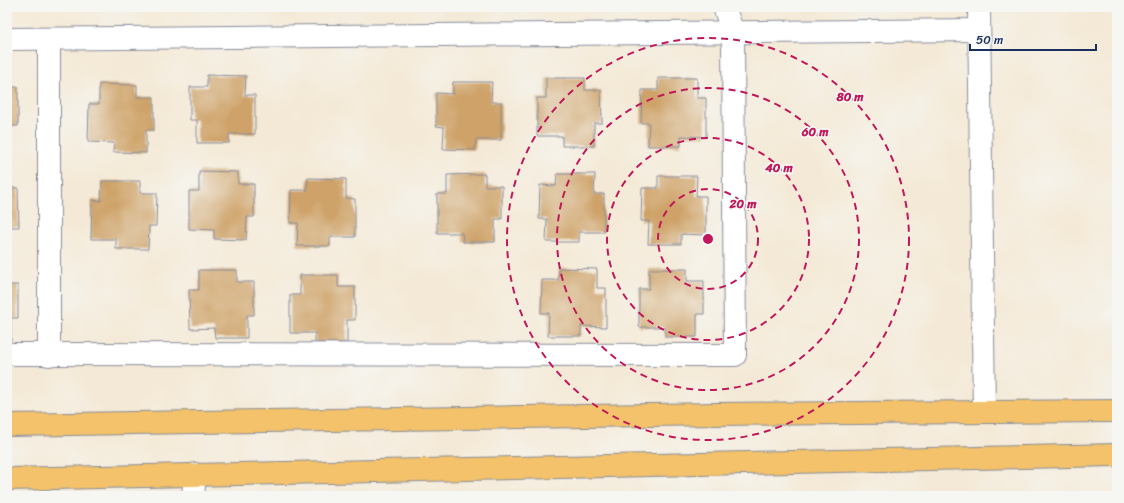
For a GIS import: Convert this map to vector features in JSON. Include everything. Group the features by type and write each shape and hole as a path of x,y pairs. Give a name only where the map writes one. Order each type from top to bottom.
{"highway":[{"path":"7,425 694,414 1117,411"},
{"path":"7,479 1117,455"}],"street":[{"path":"7,354 735,355 733,32 724,7"},
{"path":"979,7 984,412"},
{"path":"7,39 979,30"},
{"path":"49,39 49,355"},
{"path":"193,496 195,474"}],"building":[{"path":"7,67 9,67 8,87 18,87 18,126 7,126"},
{"path":"207,75 246,76 245,95 255,95 255,134 229,134 229,143 197,143 197,120 190,120 190,87 207,87"},
{"path":"546,78 585,78 585,90 601,90 602,123 594,123 594,146 562,146 562,136 537,136 537,98 546,98"},
{"path":"658,78 697,78 697,98 706,98 706,137 681,136 681,146 648,146 649,123 641,123 642,90 658,90"},
{"path":"453,82 492,82 491,102 501,102 501,140 476,140 475,150 443,149 444,127 436,126 436,93 453,94"},
{"path":"99,84 137,85 137,97 154,97 154,130 146,130 146,153 113,152 114,143 88,142 89,104 99,104"},
{"path":"7,169 9,169 9,188 18,188 19,227 7,227"},
{"path":"199,171 238,172 238,184 254,184 254,217 247,217 246,240 214,239 214,230 189,229 189,191 199,191"},
{"path":"485,174 485,186 502,186 502,219 495,219 495,242 463,242 462,233 437,233 437,194 447,194 447,175"},
{"path":"557,174 595,174 594,194 604,194 604,232 579,232 579,242 546,242 547,219 539,219 540,185 556,186"},
{"path":"658,176 697,176 696,196 706,196 706,235 681,234 681,244 648,244 649,221 641,221 642,188 658,188"},
{"path":"308,178 346,179 346,198 355,199 355,237 330,237 330,246 297,246 298,223 290,223 291,190 307,190"},
{"path":"102,181 140,181 140,193 157,193 156,226 149,226 148,249 116,249 116,239 91,239 92,200 101,201"},
{"path":"559,268 597,269 597,288 606,288 606,327 581,326 581,336 548,336 549,313 541,313 542,280 558,280"},
{"path":"649,269 687,269 687,281 704,281 704,314 697,314 697,337 665,337 665,327 639,327 639,289 649,289"},
{"path":"199,270 237,270 237,282 254,282 254,315 247,315 247,338 215,338 214,328 190,329 189,290 199,290"},
{"path":"300,275 338,275 338,287 355,287 355,320 347,320 347,343 315,343 315,333 290,333 290,295 300,295"},
{"path":"7,285 18,285 18,318 11,318 11,341 7,341"}]}
